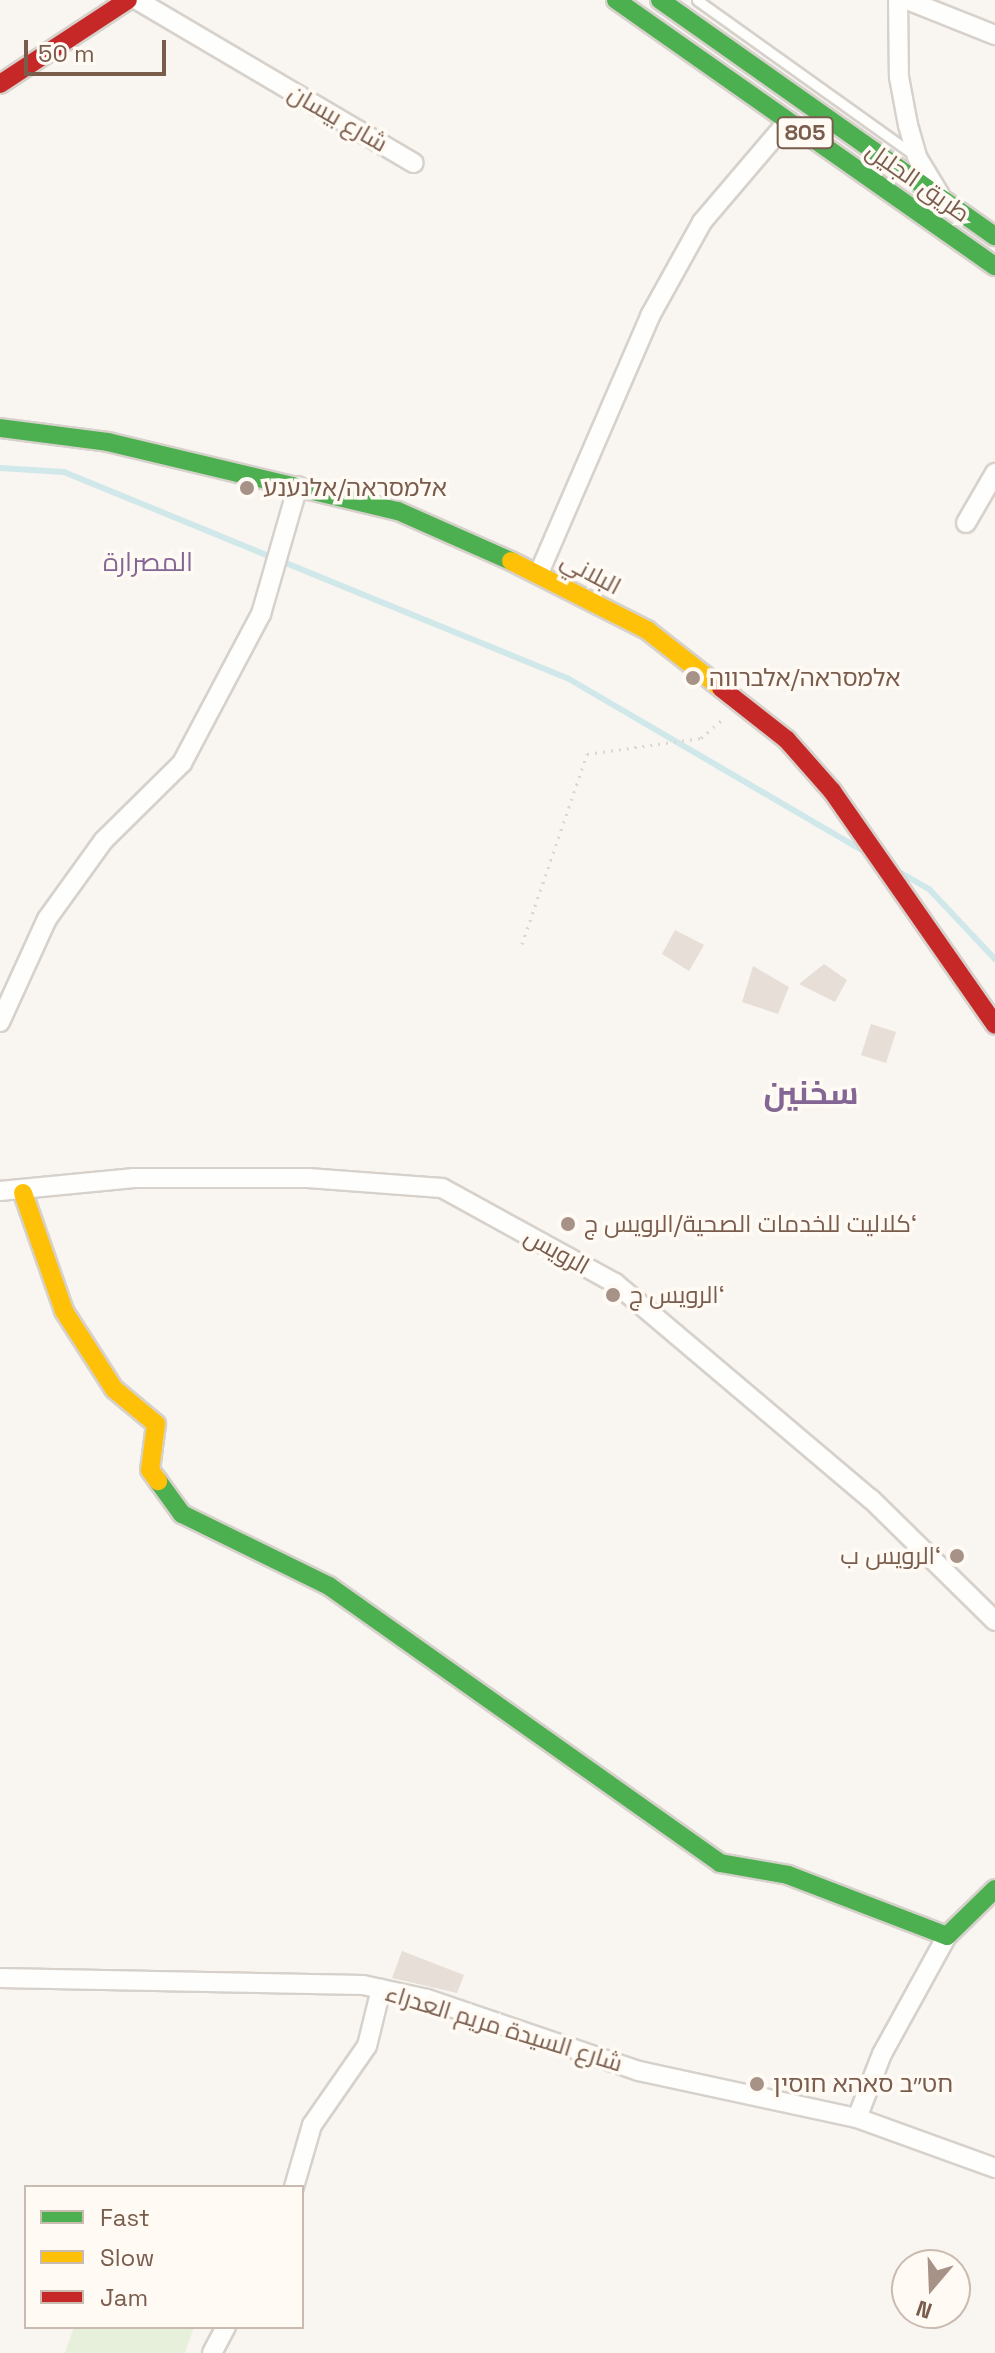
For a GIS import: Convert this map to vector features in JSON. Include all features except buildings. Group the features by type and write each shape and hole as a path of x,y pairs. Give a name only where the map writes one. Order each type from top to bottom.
{"street":[{"path":"0,84 128,0"},
{"name":"شارع بيسان","path":"137,0 414,163"},
{"name":"طريق الجليل","path":"616,0 995,266"},
{"name":"طريق الجليل","path":"660,0 995,236"},
{"path":"898,0 899,77 917,157 941,197"},
{"path":"907,0 995,35"},
{"path":"539,573 650,316 702,222 788,121"},
{"name":"البلاني","path":"0,428 108,442 398,511 539,573 647,630 743,701 832,791 992,1012"},
{"path":"966,523 995,473"},
{"path":"0,1022 47,919 104,840 182,763 261,614 298,486"},
{"name":"الرويس","path":"0,1191 23,1193 134,1178 308,1178 442,1188 615,1283 871,1499 995,1621"},
{"path":"23,1193 64,1311 114,1389 156,1424 150,1470 182,1514 329,1586 720,1863 788,1875 947,1936"},
{"path":"857,2118 882,2054 947,1936 995,1889"},
{"name":"شارع السيدة مريم العدراء","path":"0,1978 381,1989 639,2071 857,2118 995,2168"},
{"path":"295,2185 312,2125 367,2046 381,1989"},
{"path":"212,2353 225,2329"}],"lane":[{"path":"697,0 917,157"}],"path":[{"path":"522,944 587,754 701,738 743,701"}],"green space":[{"path":"73,2329 193,2329 185,2353 65,2353"}],"waterway":[{"path":"0,468 64,472 569,679 860,849"},
{"path":"901,873 929,889 995,959"}],"traffic: fast":[{"path":"616,0 995,266"},
{"path":"660,0 995,236"},
{"path":"0,428 108,442 398,511 511,561"},
{"path":"158,1481 182,1514 329,1586 720,1863 788,1875 947,1936 995,1889"}],"traffic: slow":[{"path":"511,561 647,630 721,688"},
{"path":"23,1193 64,1311 114,1389 156,1424 150,1470 158,1481"}],"traffic: jam":[{"path":"0,84 128,0"},
{"path":"721,688 787,740 832,791 995,1025"}],"place":[{"name":"אלמסראה/אלנענע","path":"247,488"},
{"name":"אלמסראה/אלברווה","path":"693,678"},
{"name":"كلاليت للخدمات الصحية/الرويس ج‘","path":"568,1224"},
{"name":"الرويس ج‘","path":"613,1295"},
{"name":"الرويس ب‘","path":"957,1556"},
{"name":"חט״ב סאהא חוסין","path":"757,2084"}],"district":[{"name":"المصرارة","path":"148,563"},
{"name":"سخنين","path":"811,1093"}]}
